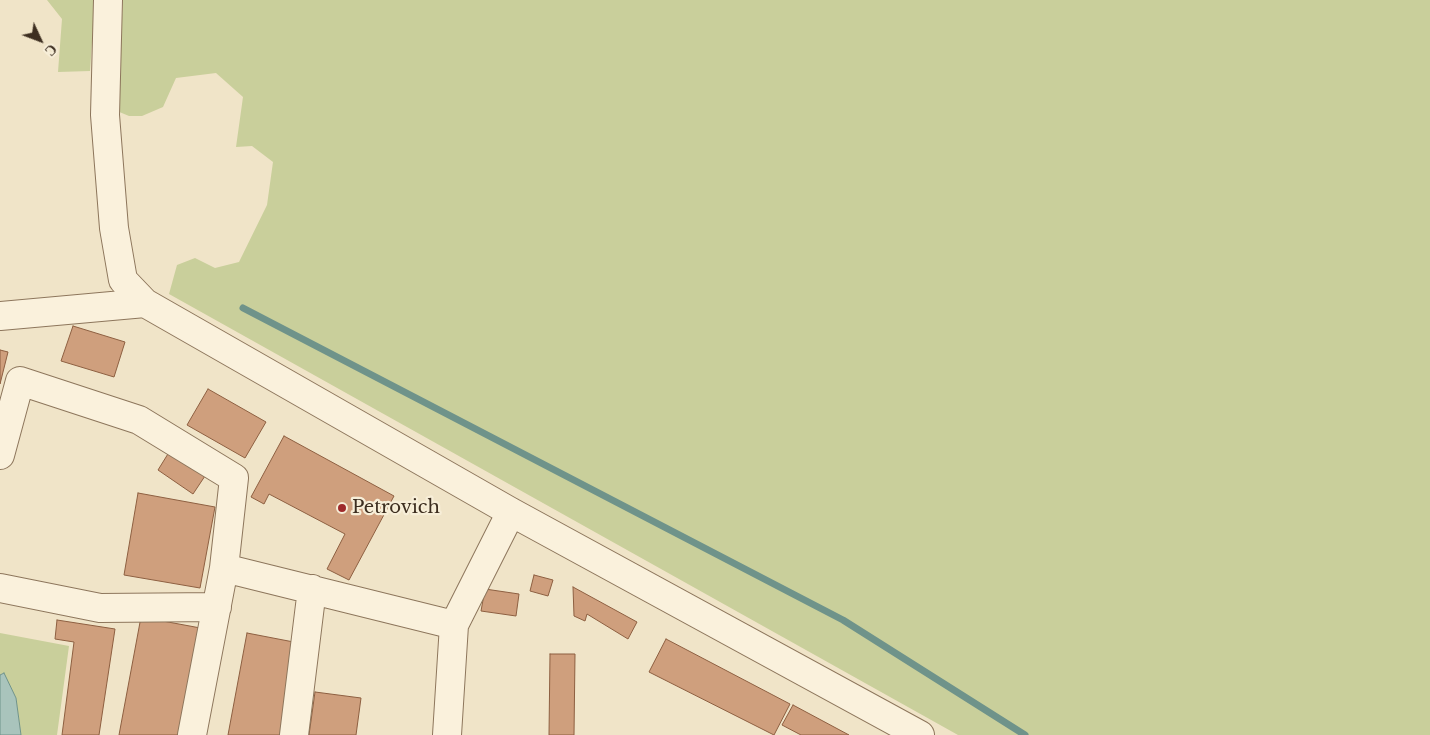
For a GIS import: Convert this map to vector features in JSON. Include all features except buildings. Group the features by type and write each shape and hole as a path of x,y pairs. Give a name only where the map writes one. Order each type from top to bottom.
{"street":[{"path":"108,0 105,115 114,228 123,280 145,303 511,512 920,735"},
{"path":"0,316 145,303"},
{"path":"0,455 20,381 139,420 234,478 224,568 192,735"},
{"path":"447,735 454,625 511,512"},
{"path":"224,568 454,625"},
{"path":"0,588 100,608 217,607"},
{"path":"294,735 312,589"}],"green space":[{"path":"47,0 95,0 90,71 58,72 62,19"},
{"path":"123,0 1430,0 1430,735 958,735 169,294 177,265 195,258 215,268 239,262 267,205 273,162 252,146 236,147 243,97 216,73 176,78 163,107 142,116 129,116 117,111"},
{"path":"0,633 69,646 57,735 21,735 16,698 3,673 0,675"}],"water":[{"path":"4,673 16,698 21,735 0,735 0,675"}],"waterway":[{"path":"243,308 843,620 1025,735"}],"place":[{"name":"Petrovich","path":"342,508"}]}
